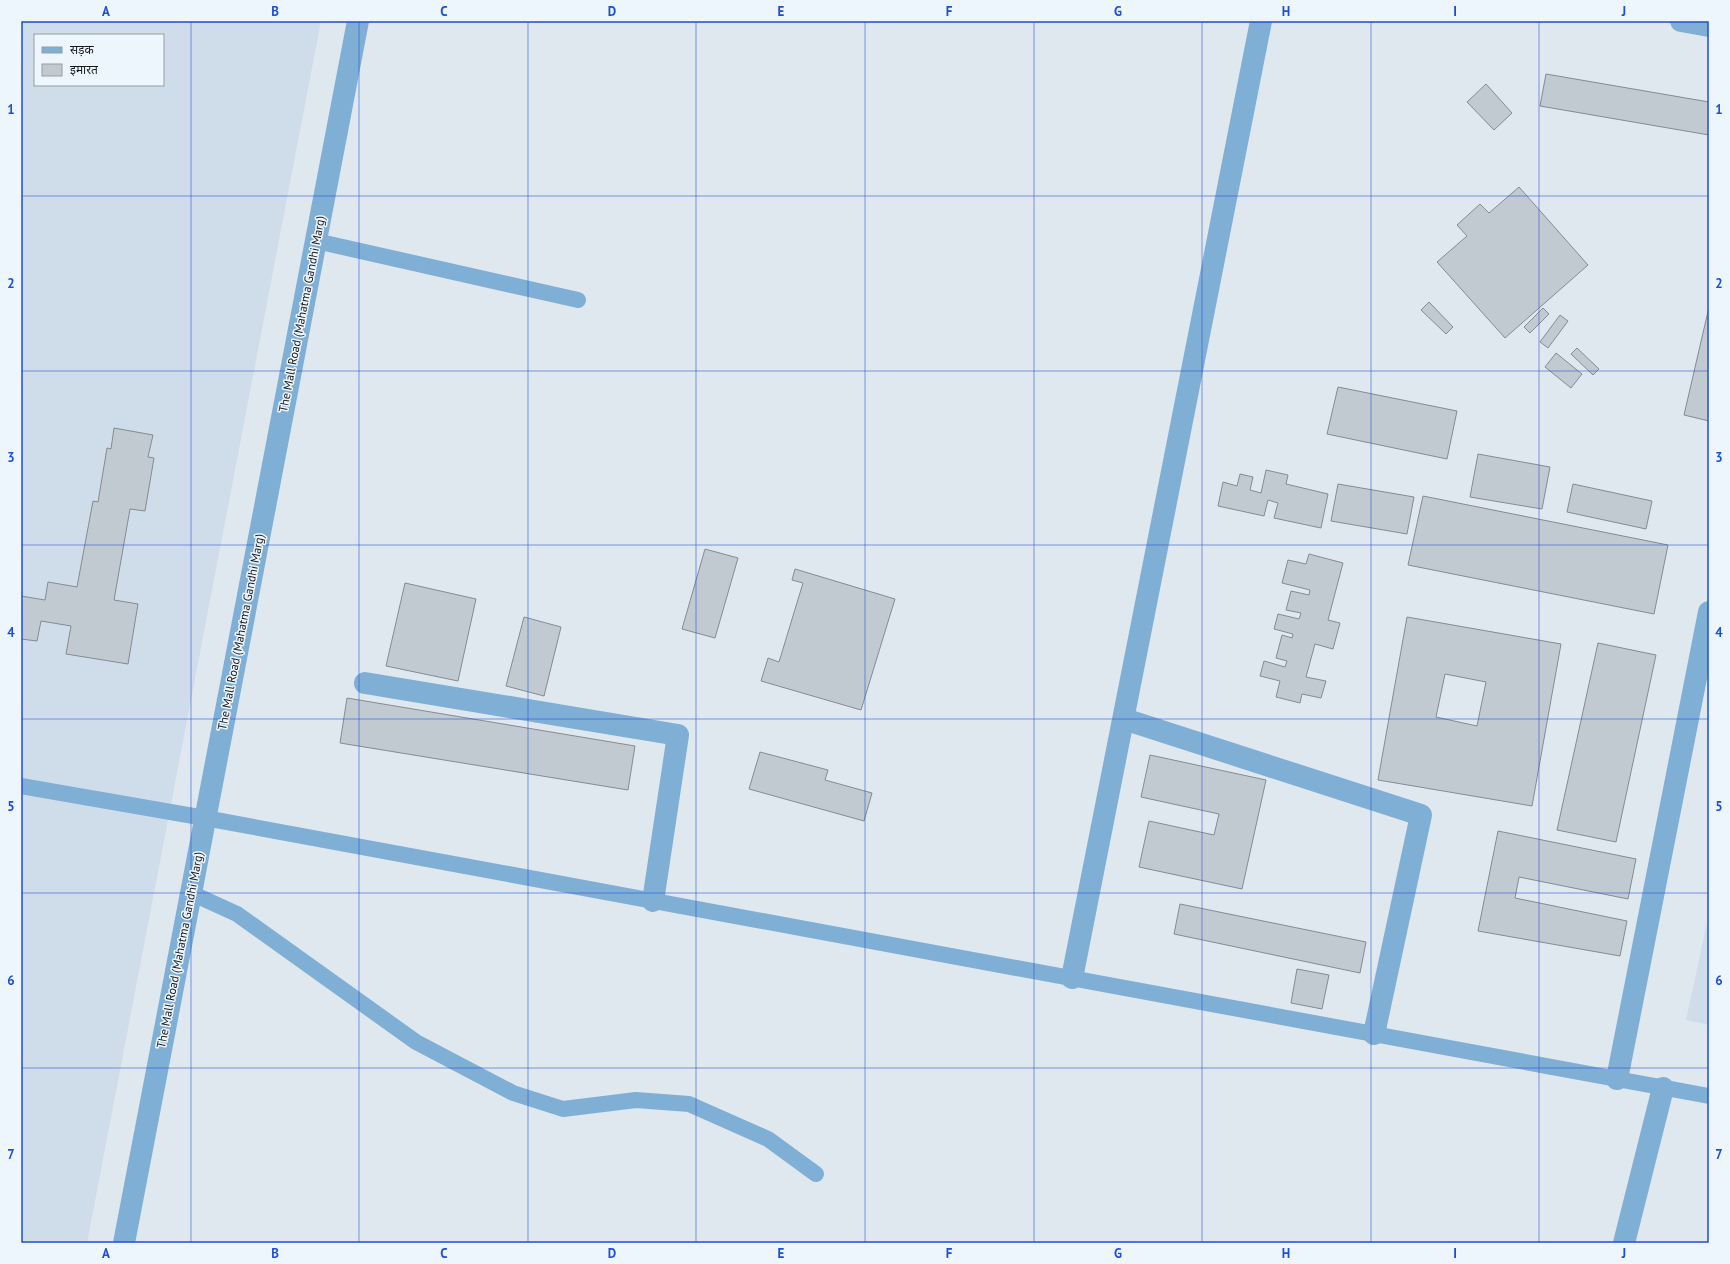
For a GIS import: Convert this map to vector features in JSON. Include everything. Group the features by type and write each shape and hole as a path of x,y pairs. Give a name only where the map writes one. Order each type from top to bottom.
{"street":[{"name":"The Mall Road (Mahatma Gandhi Marg)","path":"124,1243 358,21"},
{"path":"1072,978 1261,21"},
{"path":"1681,21 1709,26"},
{"path":"1616,1079 1709,612"},
{"path":"365,683 678,735 652,901"},
{"path":"1124,719 1421,814 1374,1034"},
{"path":"1624,1243 1664,1088"}],"lane":[{"path":"316,241 578,300"},
{"path":"21,786 206,818 1709,1096"},
{"path":"191,893 237,914 416,1042 513,1093 564,1109 636,1100 689,1104 768,1139 816,1174"}],"shaded area":[{"path":"21,21 321,21 87,1243 21,1243"},
{"path":"1709,913 1709,1025 1686,1020"}],"building":[{"path":"1546,74 1709,102 1709,135 1540,106"},
{"path":"1486,84 1512,113 1494,130 1467,102"},
{"path":"1519,187 1588,265 1505,338 1437,262 1467,236 1457,225 1480,204 1489,213"},
{"path":"1429,302 1453,327 1446,334 1421,310"},
{"path":"1709,307 1709,421 1684,415"},
{"path":"1543,308 1549,314 1530,333 1524,327"},
{"path":"1560,315 1568,321 1548,348 1540,342"},
{"path":"1577,348 1599,369 1593,375 1571,354"},
{"path":"1556,353 1582,374 1571,388 1545,367"},
{"path":"1338,387 1457,411 1447,459 1327,434"},
{"path":"114,428 153,435 148,457 154,458 145,511 130,509 114,600 138,604 128,664 66,654 71,626 41,621 37,641 21,639 21,596 45,600 48,582 77,587 93,501 98,502 107,448 111,449"},
{"path":"1478,454 1550,467 1542,509 1470,497"},
{"path":"1266,470 1288,475 1286,484 1328,494 1321,528 1274,518 1278,503 1268,500 1264,516 1218,506 1223,482 1237,486 1240,474 1253,477 1250,490 1261,493"},
{"path":"1338,484 1414,497 1407,534 1331,521"},
{"path":"1573,484 1652,501 1646,529 1567,512"},
{"path":"1423,496 1668,545 1654,614 1408,565"},
{"path":"705,549 738,558 715,638 682,629"},
{"path":"1309,554 1343,563 1328,620 1340,623 1333,649 1315,644 1306,677 1326,681 1321,698 1302,694 1300,703 1276,697 1280,681 1260,676 1264,661 1285,667 1287,661 1276,658 1282,635 1292,638 1293,634 1274,629 1278,614 1299,619 1301,613 1286,610 1291,591 1309,595 1310,590 1282,583 1288,560 1306,564"},
{"path":"795,569 895,599 861,710 761,681 768,658 779,662 803,583 792,580"},
{"path":"405,583 476,599 458,681 386,666"},
{"path":"524,617 561,627 544,696 506,686"},
{"path":"1407,617 1561,644 1532,806 1378,780","holes":["1445,674 1486,682 1477,726 1436,717"]},
{"path":"1598,643 1656,655 1616,842 1557,830"},
{"path":"347,698 635,746 628,790 340,743"},
{"path":"760,752 828,770 825,780 872,793 864,821 749,789"},
{"path":"1150,755 1266,780 1242,889 1139,867 1149,821 1214,835 1219,814 1141,797"},
{"path":"1498,831 1636,859 1628,899 1519,877 1515,898 1627,921 1620,956 1478,931"},
{"path":"1180,904 1366,942 1360,973 1174,934"},
{"path":"1297,969 1329,975 1322,1009 1291,1003"}]}
